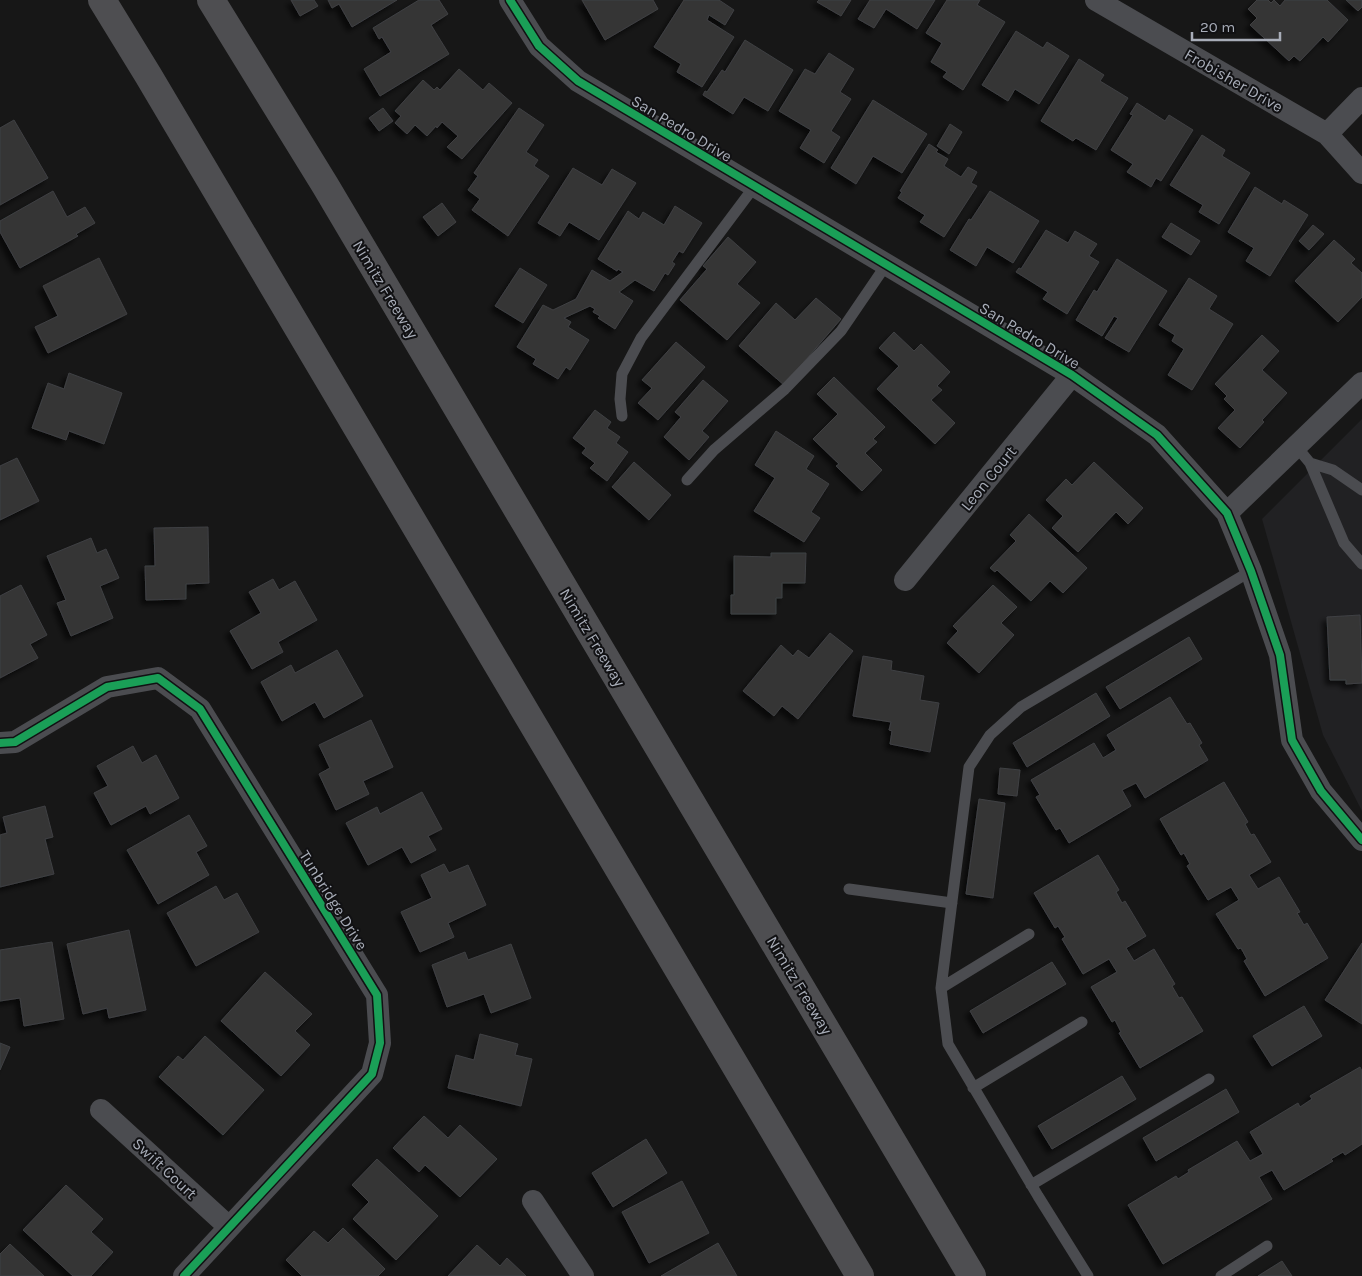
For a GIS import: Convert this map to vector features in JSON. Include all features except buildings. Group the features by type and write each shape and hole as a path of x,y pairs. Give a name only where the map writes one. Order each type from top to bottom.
{"highway":[{"path":"102,0 860,1276"},
{"name":"Nimitz Freeway","path":"211,0 345,219 972,1276"}],"street":[{"name":"San Pedro Drive","path":"510,0 539,46 578,81 1072,375 1157,435 1227,513 1252,571 1280,655 1292,740 1321,791 1362,840"},
{"name":"Frobisher Drive","path":"1096,0 1327,134 1362,173"},
{"path":"1327,134 1362,98"},
{"name":"Leon Court","path":"905,580 1072,375"},
{"path":"1227,513 1303,455 1360,389"},
{"name":"Tunbridge Drive","path":"0,743 15,742 107,687 158,678 200,709 377,995 380,1043 372,1074 184,1276"},
{"name":"Swift Court","path":"101,1110 228,1227"},
{"path":"533,1201 583,1276"}],"lane":[{"path":"622,416 620,399 622,374 641,338 754,186"},
{"path":"687,480 714,450 785,389 841,331 886,265"},
{"path":"1303,455 1333,470 1362,490"},
{"path":"1303,455 1344,543 1362,564"},
{"path":"1088,1276 1031,1185 948,1044 941,988 969,767 990,735 1021,708 1252,571"},
{"path":"849,889 952,903"},
{"path":"941,988 1029,934"},
{"path":"973,1088 1082,1022"},
{"path":"1031,1185 1209,1079"},
{"path":"1221,1276 1266,1246"}],"shaded area":[{"path":"1362,419 1362,811 1323,735 1262,519"}],"cycle path":[{"path":"510,0 539,46 578,81 1072,375 1157,435 1227,513 1251,571 1280,655 1292,740 1321,791 1362,840"},
{"path":"0,743 15,742 107,687 158,678 200,709 377,995 380,1043 372,1074 184,1276"}]}
